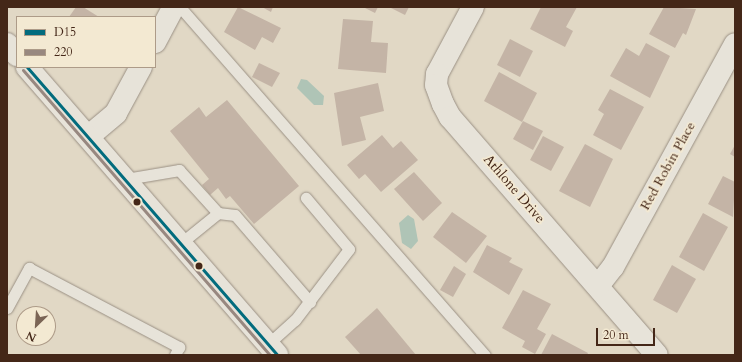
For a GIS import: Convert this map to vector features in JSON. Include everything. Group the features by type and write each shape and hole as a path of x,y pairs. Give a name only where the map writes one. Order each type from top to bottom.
{"street":[{"path":"156,40 174,7"},
{"name":"Athlone Drive","path":"473,7 437,74 443,104 450,117 657,355"},
{"path":"7,44 16,54"},
{"name":"Red Robin Place","path":"598,286 613,267 735,44"},
{"path":"28,68 89,136 273,350"},
{"path":"89,136 116,113 140,68"}],"lane":[{"path":"180,7 485,355"},
{"path":"126,179 179,170 218,213 235,215 310,302"},
{"path":"273,350 349,249 306,198"},
{"path":"181,243 218,213"},
{"path":"7,308 29,268 180,347 175,355"}],"shaded area":[{"path":"301,79 307,80 324,96 323,105 314,105 297,88"},
{"path":"408,215 414,219 418,241 411,249 402,243 399,223"}],"building":[{"path":"76,7 83,7 97,16 70,16"},
{"path":"238,7 281,28 273,43 262,37 255,50 224,32"},
{"path":"262,7 273,7 271,12"},
{"path":"363,7 378,7 375,13"},
{"path":"389,7 409,7 405,15"},
{"path":"541,7 577,7 566,27 573,31 565,47 530,29"},
{"path":"664,7 696,9 686,35 683,33 675,48 649,34"},
{"path":"343,19 373,21 371,42 388,43 386,73 338,69"},
{"path":"510,39 533,51 520,77 497,65"},
{"path":"646,43 670,56 650,98 610,76 626,48 639,56"},
{"path":"259,63 280,73 272,87 252,77"},
{"path":"499,72 537,93 522,122 484,101"},
{"path":"378,83 384,111 360,117 366,140 342,146 334,93"},
{"path":"610,89 644,107 621,150 593,135 604,114 598,110"},
{"path":"227,100 299,186 254,224 230,196 226,199 218,188 210,195 202,185 209,179 170,131 199,107 206,117"},
{"path":"523,121 543,131 533,150 513,139"},
{"path":"382,135 393,148 401,141 418,160 381,192 365,174 359,179 347,165"},
{"path":"543,136 564,147 551,171 530,160"},
{"path":"585,144 613,159 590,207 559,191"},
{"path":"735,145 735,157 730,154"},
{"path":"414,172 442,203 423,221 394,189"},
{"path":"723,176 735,182 733,217 708,204"},
{"path":"452,212 487,236 466,263 433,237"},
{"path":"703,213 728,227 704,271 679,257"},
{"path":"487,245 512,258 509,262 523,269 509,295 473,272"},
{"path":"672,265 696,279 677,313 653,300"},
{"path":"454,266 466,274 453,297 440,290"},
{"path":"523,290 551,304 537,329 546,334 535,354 522,347 525,341 502,328"},
{"path":"377,308 416,355 361,355 345,337"},
{"path":"552,334 588,353 587,355 541,355"}],"transit line":[{"name":"D15","path":"28,68 277,355"},
{"name":"220","path":"23,70 270,355"}]}
